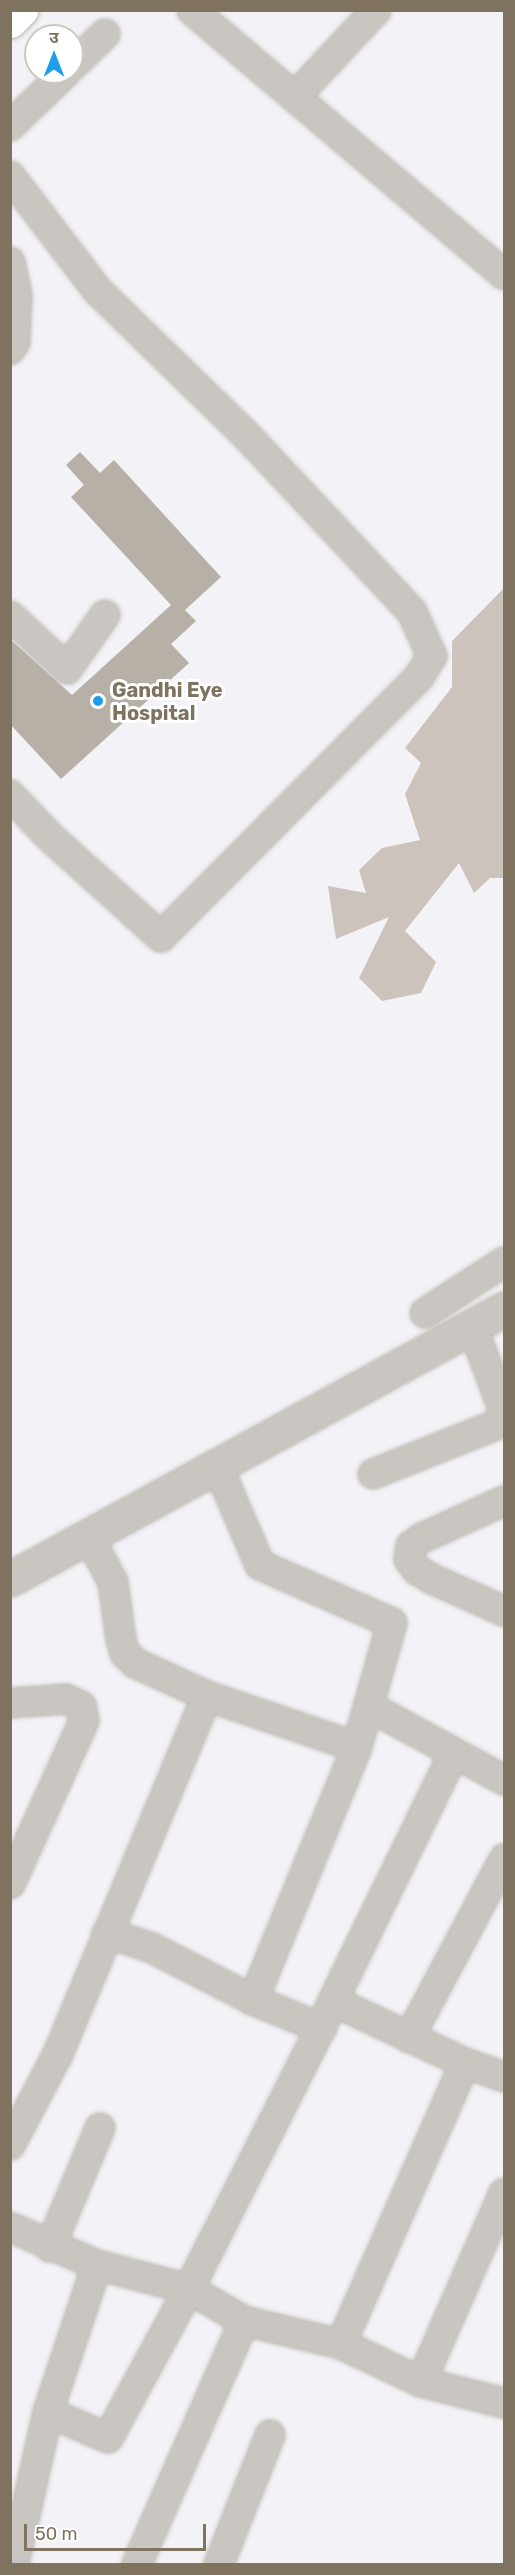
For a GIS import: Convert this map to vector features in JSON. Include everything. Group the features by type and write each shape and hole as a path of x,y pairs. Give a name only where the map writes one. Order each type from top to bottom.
{"main road":[{"path":"10,21 21,10"}],"street":[{"path":"192,10 504,274"},
{"path":"296,97 376,10"},
{"path":"84,54 105,34"},
{"path":"10,126 54,84"},
{"path":"10,176 98,291 244,434 412,612 426,636 432,656 419,677 160,937 49,836 10,795"},
{"path":"10,262 17,296 15,342 10,350"},
{"path":"10,616 67,669 105,615"},
{"path":"425,1313 504,1262"},
{"path":"10,1579 90,1539 217,1465 473,1328 504,1309"},
{"path":"473,1328 504,1412"},
{"path":"373,1473 504,1422"},
{"path":"217,1465 260,1565 392,1623 357,1747 253,2000"},
{"path":"504,1501 422,1538 411,1546 409,1559 417,1570 432,1579 504,1611"},
{"path":"90,1539 113,1582 125,1653 135,1663 207,1696 357,1747"},
{"path":"10,2145 58,2054 207,1696"},
{"path":"10,1703 66,1699 81,1706 84,1721 10,1884"},
{"path":"370,1707 504,1780"},
{"path":"48,2412 108,2438 189,2289 321,2028 454,1753"},
{"path":"409,2038 504,1858"},
{"path":"107,1933 152,1948 253,2000 321,2028"},
{"path":"333,2001 465,2063 504,2077"},
{"path":"341,2344 465,2063"},
{"path":"50,2247 100,2128"},
{"path":"421,2382 504,2193"},
{"path":"10,2228 50,2247 97,2265 189,2289 244,2321 341,2344 421,2382 504,2403"},
{"path":"14,2565 48,2412 97,2265"},
{"path":"137,2565 244,2321"},
{"path":"219,2565 270,2434"}],"shaded area":[{"path":"504,588 504,878 490,878 474,893 459,863 405,931 436,962 421,993 382,1001 359,978 389,917 336,939 328,886 366,893 359,870 382,848 420,840 405,794 421,763 405,748 452,687 452,641"}],"building":[{"path":"80,452 100,473 114,460 221,577 185,610 196,621 171,644 189,663 61,779 10,724 10,639 72,695 171,605 71,497 84,485 66,465"}],"place":[{"name":"Gandhi Eye Hospital","path":"98,701"}]}
